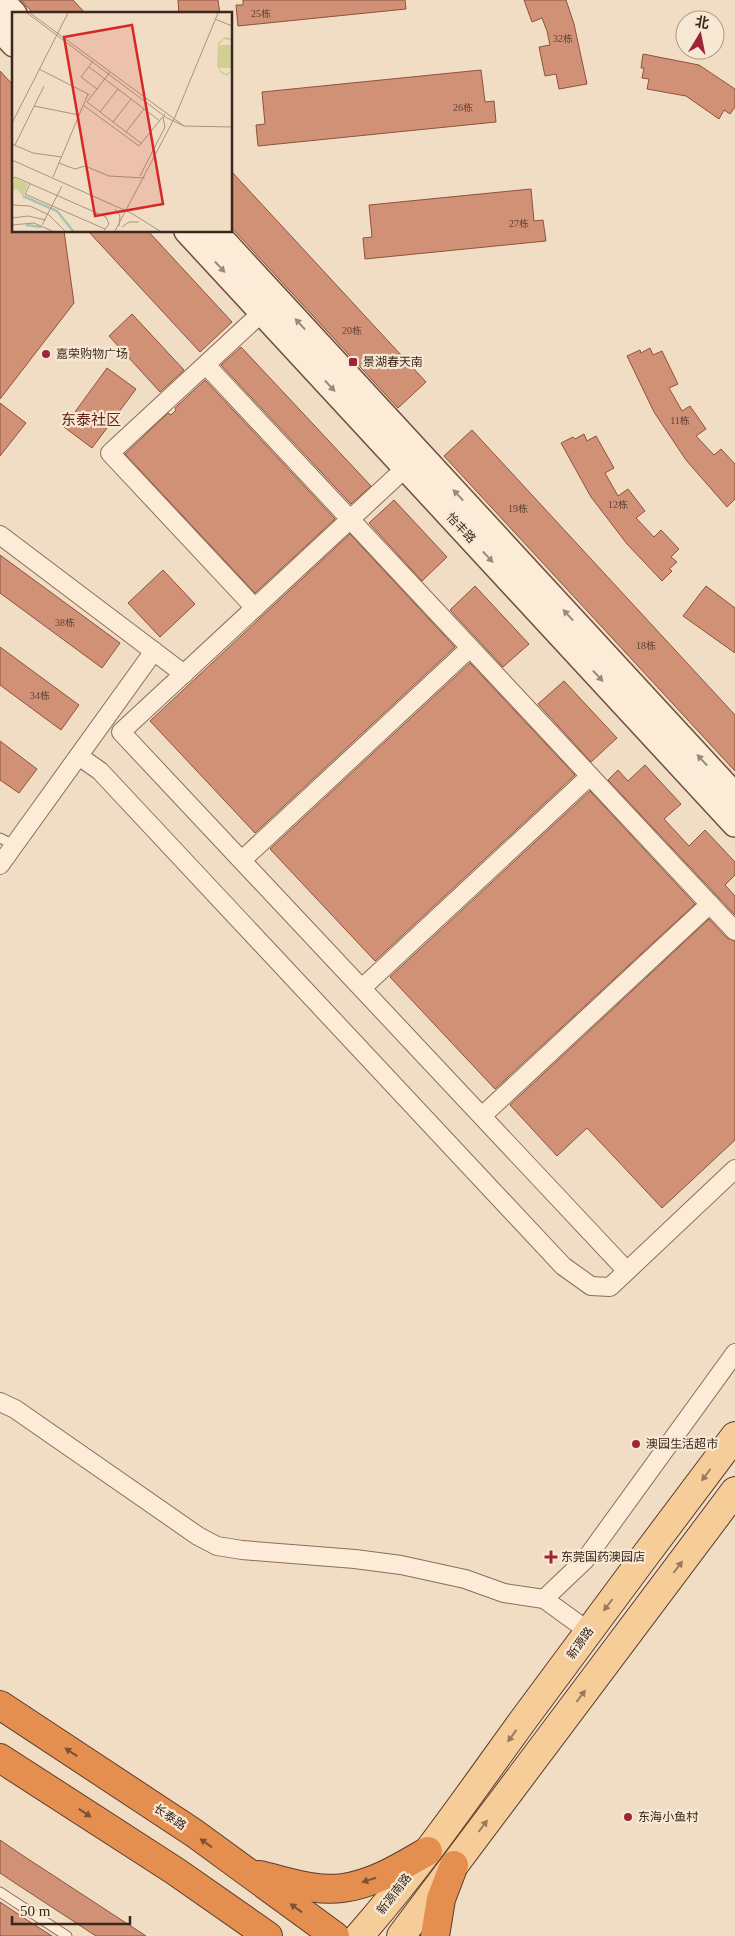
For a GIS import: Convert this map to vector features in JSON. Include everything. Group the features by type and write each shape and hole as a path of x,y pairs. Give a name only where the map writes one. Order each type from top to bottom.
{"highway":[{"name":"长泰路","path":"0,1705 194,1833 335,1936"},
{"path":"0,1758 175,1871 268,1936"},
{"path":"246,1871 305,1886 342,1888 368,1881 393,1871 428,1851"},
{"path":"435,1936 441,1899 454,1865"},
{"path":"224,1905 238,1936"}],"main road":[{"name":"新源路","path":"428,1851 588,1631 735,1436"},
{"path":"401,1936 735,1491"},
{"name":"新源南路","path":"359,1936 383,1909 428,1851"}],"street":[{"path":"1,0 12,12"},
{"path":"0,29 12,42"},
{"name":"怡丰路","path":"188,232 269,306 413,462 735,824"},
{"name":"怡丰路","path":"215,232 269,306"},
{"path":"255,608 110,453 269,306"},
{"path":"206,365 735,931"},
{"path":"413,462 122,732 627,1271"},
{"name":"怡丰路","path":"413,462 735,796"},
{"path":"0,535 184,674"},
{"path":"242,860 470,648"},
{"path":"0,865 7,842 80,757 154,651"},
{"path":"80,757 107,778 563,1266 591,1286 610,1287 735,1169"},
{"path":"362,988 590,776"},
{"path":"482,1116 710,904"},
{"path":"544,1599 585,1560 735,1353"},
{"path":"0,1402 15,1409 198,1536 217,1546 402,1565 466,1579 504,1594 544,1599 588,1631"}],"lane":[{"path":"0,1892 63,1935"}],"building":[{"path":"21,0 73,0 84,12 32,12"},
{"path":"178,0 218,0 220,12 179,12"},
{"path":"243,0 405,0 406,9 238,26 236,5 243,5"},
{"path":"524,0 566,0 574,24 587,84 559,89 556,74 545,76 539,47 550,45 547,31 542,18 532,22"},
{"path":"643,54 699,65 735,89 735,107 730,114 724,110 719,119 686,96 647,89 649,79 642,78 644,68 641,68"},
{"path":"481,70 485,102 494,101 496,122 258,146 256,125 265,124 262,92"},
{"path":"0,71 12,84 12,232 64,232 74,303 0,399"},
{"path":"232,172 426,382 398,408 232,228"},
{"path":"531,189 534,221 543,220 546,241 365,259 363,238 372,237 369,205"},
{"path":"89,232 149,232 232,322 200,352"},
{"path":"132,314 184,370 160,392 109,336"},
{"path":"241,347 371,486 351,504 221,365"},
{"path":"650,348 653,355 662,351 678,384 669,388 682,411 690,406 706,429 696,436 714,455 721,449 735,464 735,499 727,507 686,460 654,412 627,356 640,350 641,353"},
{"path":"107,368 136,389 92,448 64,427"},
{"path":"205,380 335,519 255,593 125,454 168,413 171,415 176,410 175,408"},
{"path":"0,403 26,423 0,456"},
{"path":"472,430 735,715 735,771 444,456"},
{"path":"584,434 587,441 596,436 614,468 605,473 618,496 628,489 645,511 636,518 654,537 661,530 679,549 671,557 677,562 669,569 672,571 662,581 627,544 591,497 561,443"},
{"path":"394,500 447,557 422,581 369,523"},
{"path":"350,534 455,647 255,833 150,721"},
{"path":"0,555 120,643 102,668 0,593"},
{"path":"163,570 195,604 160,637 128,603"},
{"path":"475,586 529,644 503,667 450,610"},
{"path":"706,586 735,608 735,653 683,616"},
{"path":"0,647 79,705 61,730 0,685"},
{"path":"470,663 575,775 375,961 270,849"},
{"path":"564,681 617,738 591,762 538,704"},
{"path":"0,741 37,769 19,793 0,780"},
{"path":"645,765 681,804 664,819 689,846 705,830 735,862 735,875 725,885 735,896 735,915 608,780 618,770 628,781"},
{"path":"590,791 695,904 495,1089 390,977"},
{"path":"709,919 727,938 735,941 735,1140 662,1208 587,1128 557,1156 510,1105"},
{"path":"0,1840 146,1936 96,1936 18,1885 0,1873"},
{"path":"0,1902 30,1922 52,1936 0,1936"}],"place":[{"name":"嘉荣购物广场","path":"46,354"},
{"name":"景湖春天南","path":"353,362"},
{"name":"澳园生活超市","path":"636,1444"},
{"name":"东莞国药澳园店","path":"551,1557"},
{"name":"东海小鱼村","path":"628,1817"}],"district":[{"name":"东泰社区","path":"91,420"}]}
